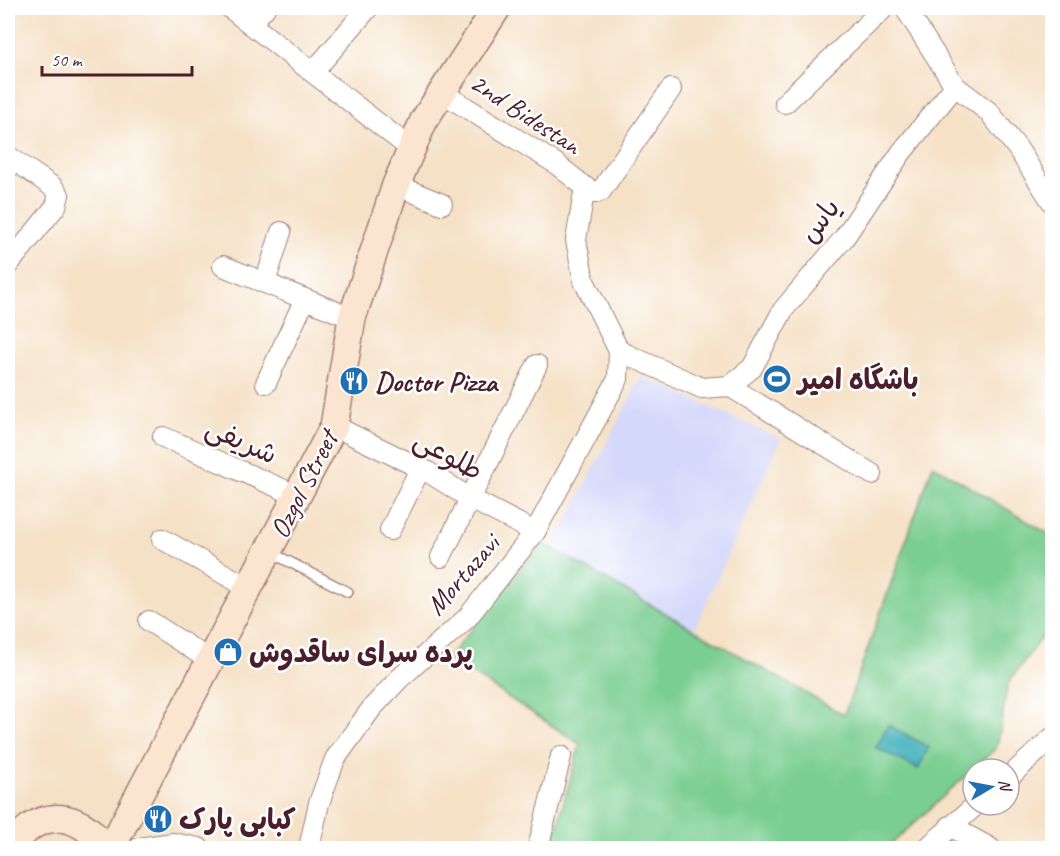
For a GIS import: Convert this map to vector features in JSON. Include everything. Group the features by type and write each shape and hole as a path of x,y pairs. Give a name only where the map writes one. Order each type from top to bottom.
{"main road":[{"name":"Ozgol Street","path":"111,849 334,426 352,318 396,185 411,149 441,92 497,8"},
{"path":"14,849 22,834 32,826 56,818 82,825 104,849"}],"street":[{"path":"230,8 314,71 411,149"},
{"path":"251,23 265,8"},
{"path":"314,71 368,8"},
{"path":"785,103 884,8"},
{"path":"905,8 955,86 989,112 1018,149 1053,202"},
{"name":"یاس","path":"729,386 752,368 783,310 844,238 901,153 955,86"},
{"path":"585,187 595,193 601,190 670,89"},
{"name":"2nd Bidestan","path":"441,92 555,164 585,187 576,240 584,281 619,351"},
{"path":"8,156 53,186 59,195 56,206 8,265"},
{"path":"396,185 442,204"},
{"path":"265,283 281,232"},
{"path":"223,266 352,318"},
{"path":"266,383 305,299"},
{"path":"619,351 702,388 729,386 872,474"},
{"name":"Mortazavi","path":"309,849 319,803 335,759 372,708 399,679 467,618 535,532 618,379 619,351"},
{"path":"441,557 537,365"},
{"name":"طلوعی","path":"334,426 420,469 471,499 535,532"},
{"name":"شریفی","path":"163,437 298,496"},
{"path":"390,530 420,469"},
{"path":"162,539 249,588"},
{"path":"149,621 211,661"},
{"path":"1021,766 1053,738"},
{"path":"538,849 561,756"},
{"path":"927,849 961,817"},
{"path":"950,826 990,849"},
{"path":"140,849 173,843 199,849"}],"lane":[{"path":"268,552 348,592"}],"shaded area":[{"path":"641,376 781,439 694,630 552,549"}],"green space":[{"path":"933,465 1052,536 1052,623 1008,683 997,747 986,757 961,757 961,780 887,848 551,848 580,744 448,658 542,543 844,715"}],"water":[{"path":"888,725 929,747 918,769 876,748"}],"place":[{"name":"باشگاه امیر","path":"777,379"},
{"name":"Doctor Pizza","path":"354,381"},
{"name":"پرده سرای ساقدوش","path":"228,652"},
{"name":"کبابی پارک","path":"158,819"}]}
